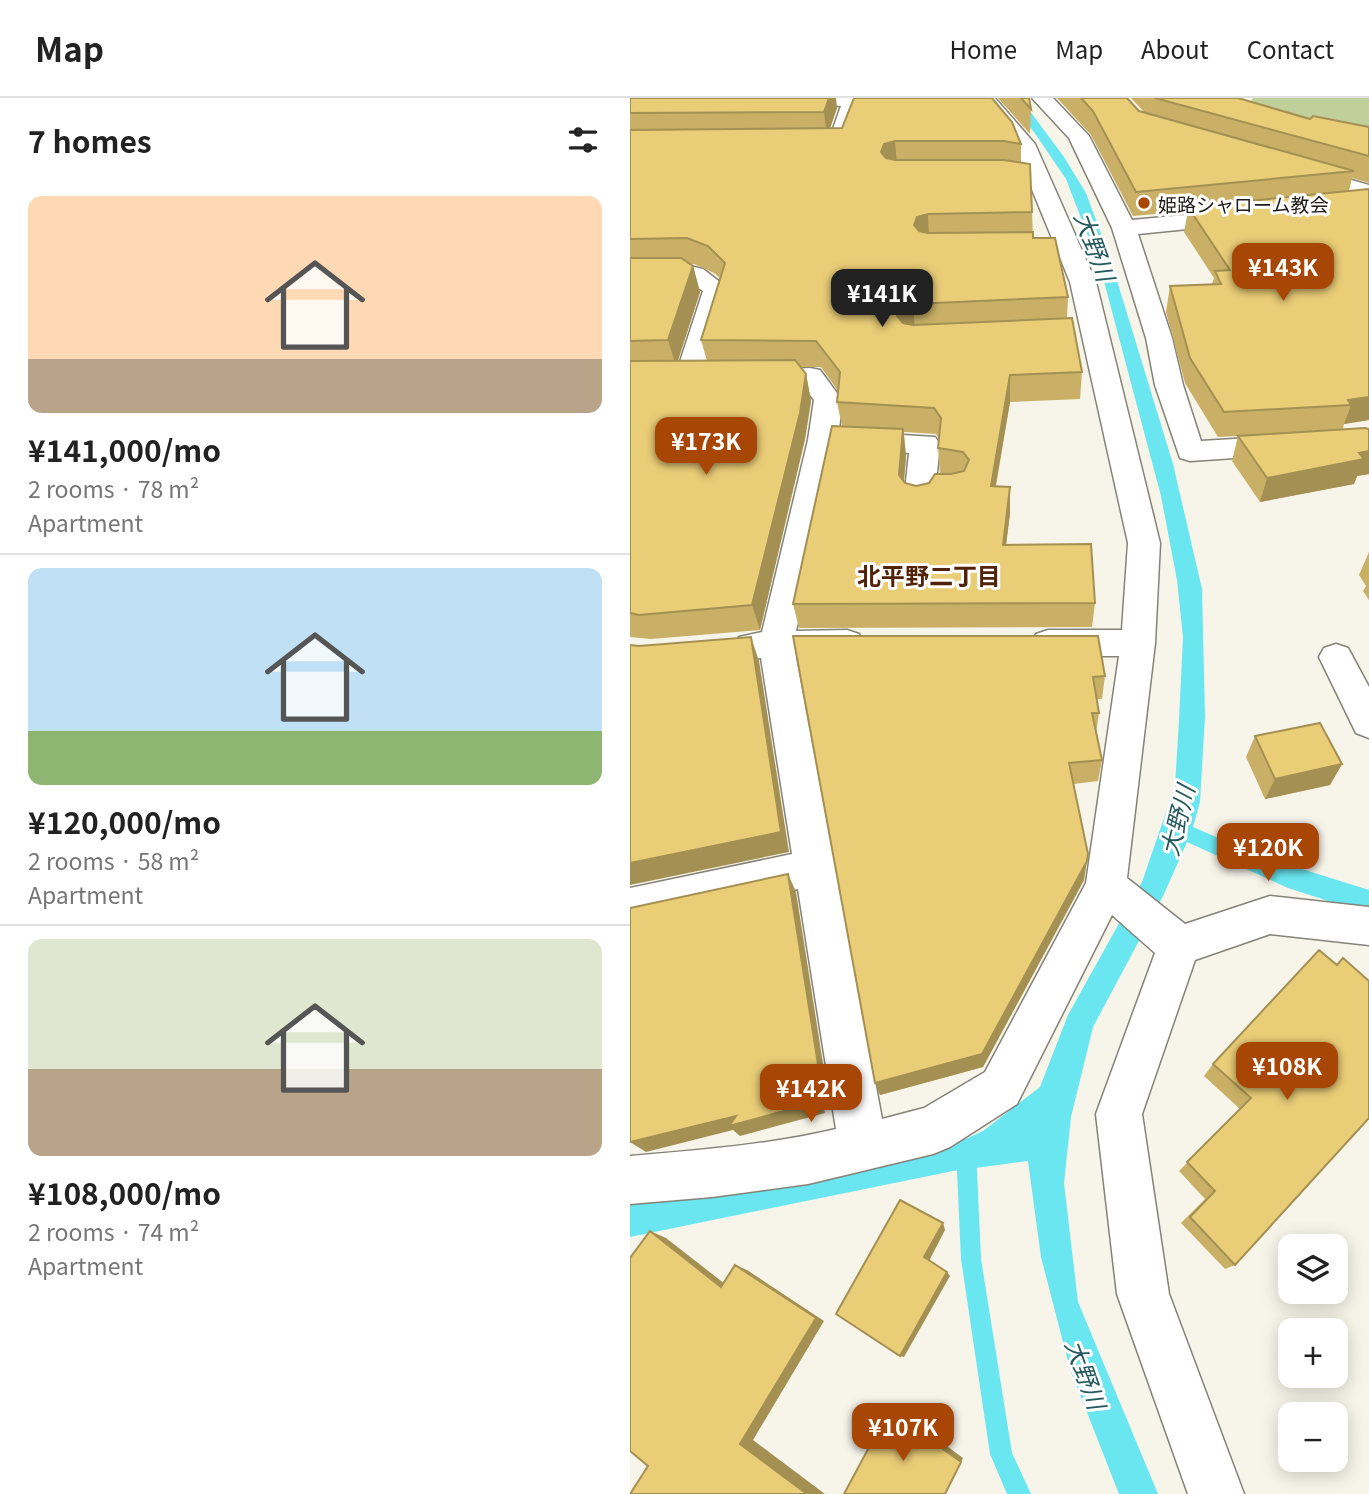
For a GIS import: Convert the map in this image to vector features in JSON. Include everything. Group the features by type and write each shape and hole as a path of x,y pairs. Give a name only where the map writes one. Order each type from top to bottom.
{"street":[{"path":"803,98 853,102 837,146 810,146"},
{"path":"630,1180 781,1164 933,1130 1001,1088 1106,885 1138,643 1144,543 1081,333 1083,282 1055,248 1028,180 1024,145 984,98"},
{"path":"1042,98 1078,136 1124,228 1159,338 1169,385 1190,451 1364,440 1369,446"},
{"path":"1024,145 1104,133"},
{"path":"1276,166 1369,192"},
{"path":"1342,206 1369,203"},
{"path":"1124,228 1260,215"},
{"path":"630,275 694,274 716,289 700,377 810,376 828,400 823,440 776,643 863,1147"},
{"path":"823,440 925,444 920,493 953,488"},
{"path":"714,649 776,643 874,643"},
{"path":"1013,643 1138,643"},
{"path":"1336,657 1369,723"},
{"path":"630,907 814,867"},
{"path":"1106,885 1179,946"},
{"path":"1179,946 1270,915 1369,926"},
{"path":"1179,946 1119,1114 1143,1294 1216,1494"}],"green space":[{"path":"1253,98 1369,98 1369,146 1245,111"}],"water":[{"name":"大野川","path":"1005,98 1024,103 1064,157 1086,193 1111,261 1173,464 1202,589 1205,717 1200,802 1193,827 1260,856 1369,890 1369,914 1288,888 1187,842 1164,894 1093,1027 1071,1117 1064,1183 1078,1302 1158,1494 1119,1494 1070,1369 1041,1257 1028,1161 953,1171 630,1237 630,1202 937,1152 983,1131 1040,1087 1068,1015 1142,882 1175,786 1183,637 1177,580 1161,496 1101,270 1066,179 1034,132"}],"building":[{"path":"630,98 829,98 824,112 630,113"},
{"path":"854,98 992,98 1012,122 1021,144 1004,141 895,141 884,144 881,152 886,158 895,160 1004,160 1030,164 1032,212 928,214 917,217 914,225 919,231 928,233 1033,232 1033,238 1055,238 1068,297 913,304 901,307 897,316 903,323 913,325 1072,318 1082,372 1010,375 991,486 1010,487 1003,545 1091,544 1095,603 793,604 832,426 903,429 899,475 905,483 916,486 929,483 935,474 964,471 969,460 963,452 938,448 941,418 934,408 837,402 840,372 816,341 701,340 725,263 708,246 687,238 630,239 630,130 842,128"},
{"path":"1021,98 1029,98 1031,109"},
{"path":"1081,98 1127,98 1139,111 1354,171 1136,192 1093,111"},
{"path":"1155,98 1238,98 1310,119 1313,116 1369,127 1369,156"},
{"path":"1369,189 1369,397 1348,400 1351,405 1224,412 1190,358 1170,286 1221,284 1215,271 1230,270 1188,207"},
{"path":"630,258 681,258 693,266 668,340 630,341"},
{"path":"795,360 806,374 800,413 752,605 639,615 630,613 630,361"},
{"path":"1369,429 1369,451 1359,453 1364,459 1267,478 1238,436"},
{"path":"793,636 1098,636 1105,676 1093,677 1099,713 1092,713 1102,760 1069,763 1088,854 1087,861 982,1054 875,1083"},
{"path":"751,637 781,832 630,863 630,645"},
{"path":"1320,723 1342,764 1275,779 1255,736"},
{"path":"788,874 823,1096 816,1098 817,1102 729,1126 736,1116 630,1142 630,908"},
{"path":"1319,950 1337,965 1343,958 1369,981 1369,1118 1235,1265 1190,1217 1215,1191 1187,1162 1251,1098 1213,1064"},
{"path":"900,1200 943,1223 924,1257 947,1272 900,1356 836,1314"},
{"path":"650,1231 721,1287 735,1265 816,1318 740,1444 807,1494 630,1494 648,1466 630,1451 630,1258"},
{"path":"889,1410 961,1462 945,1494 844,1494"}],"waterway":[{"path":"966,1149 971,1259 1001,1454 1019,1494"}],"place":[{"name":"姫路シャローム教会","path":"1144,203"}],"district":[{"name":"北平野二丁目","path":"929,574"}]}
